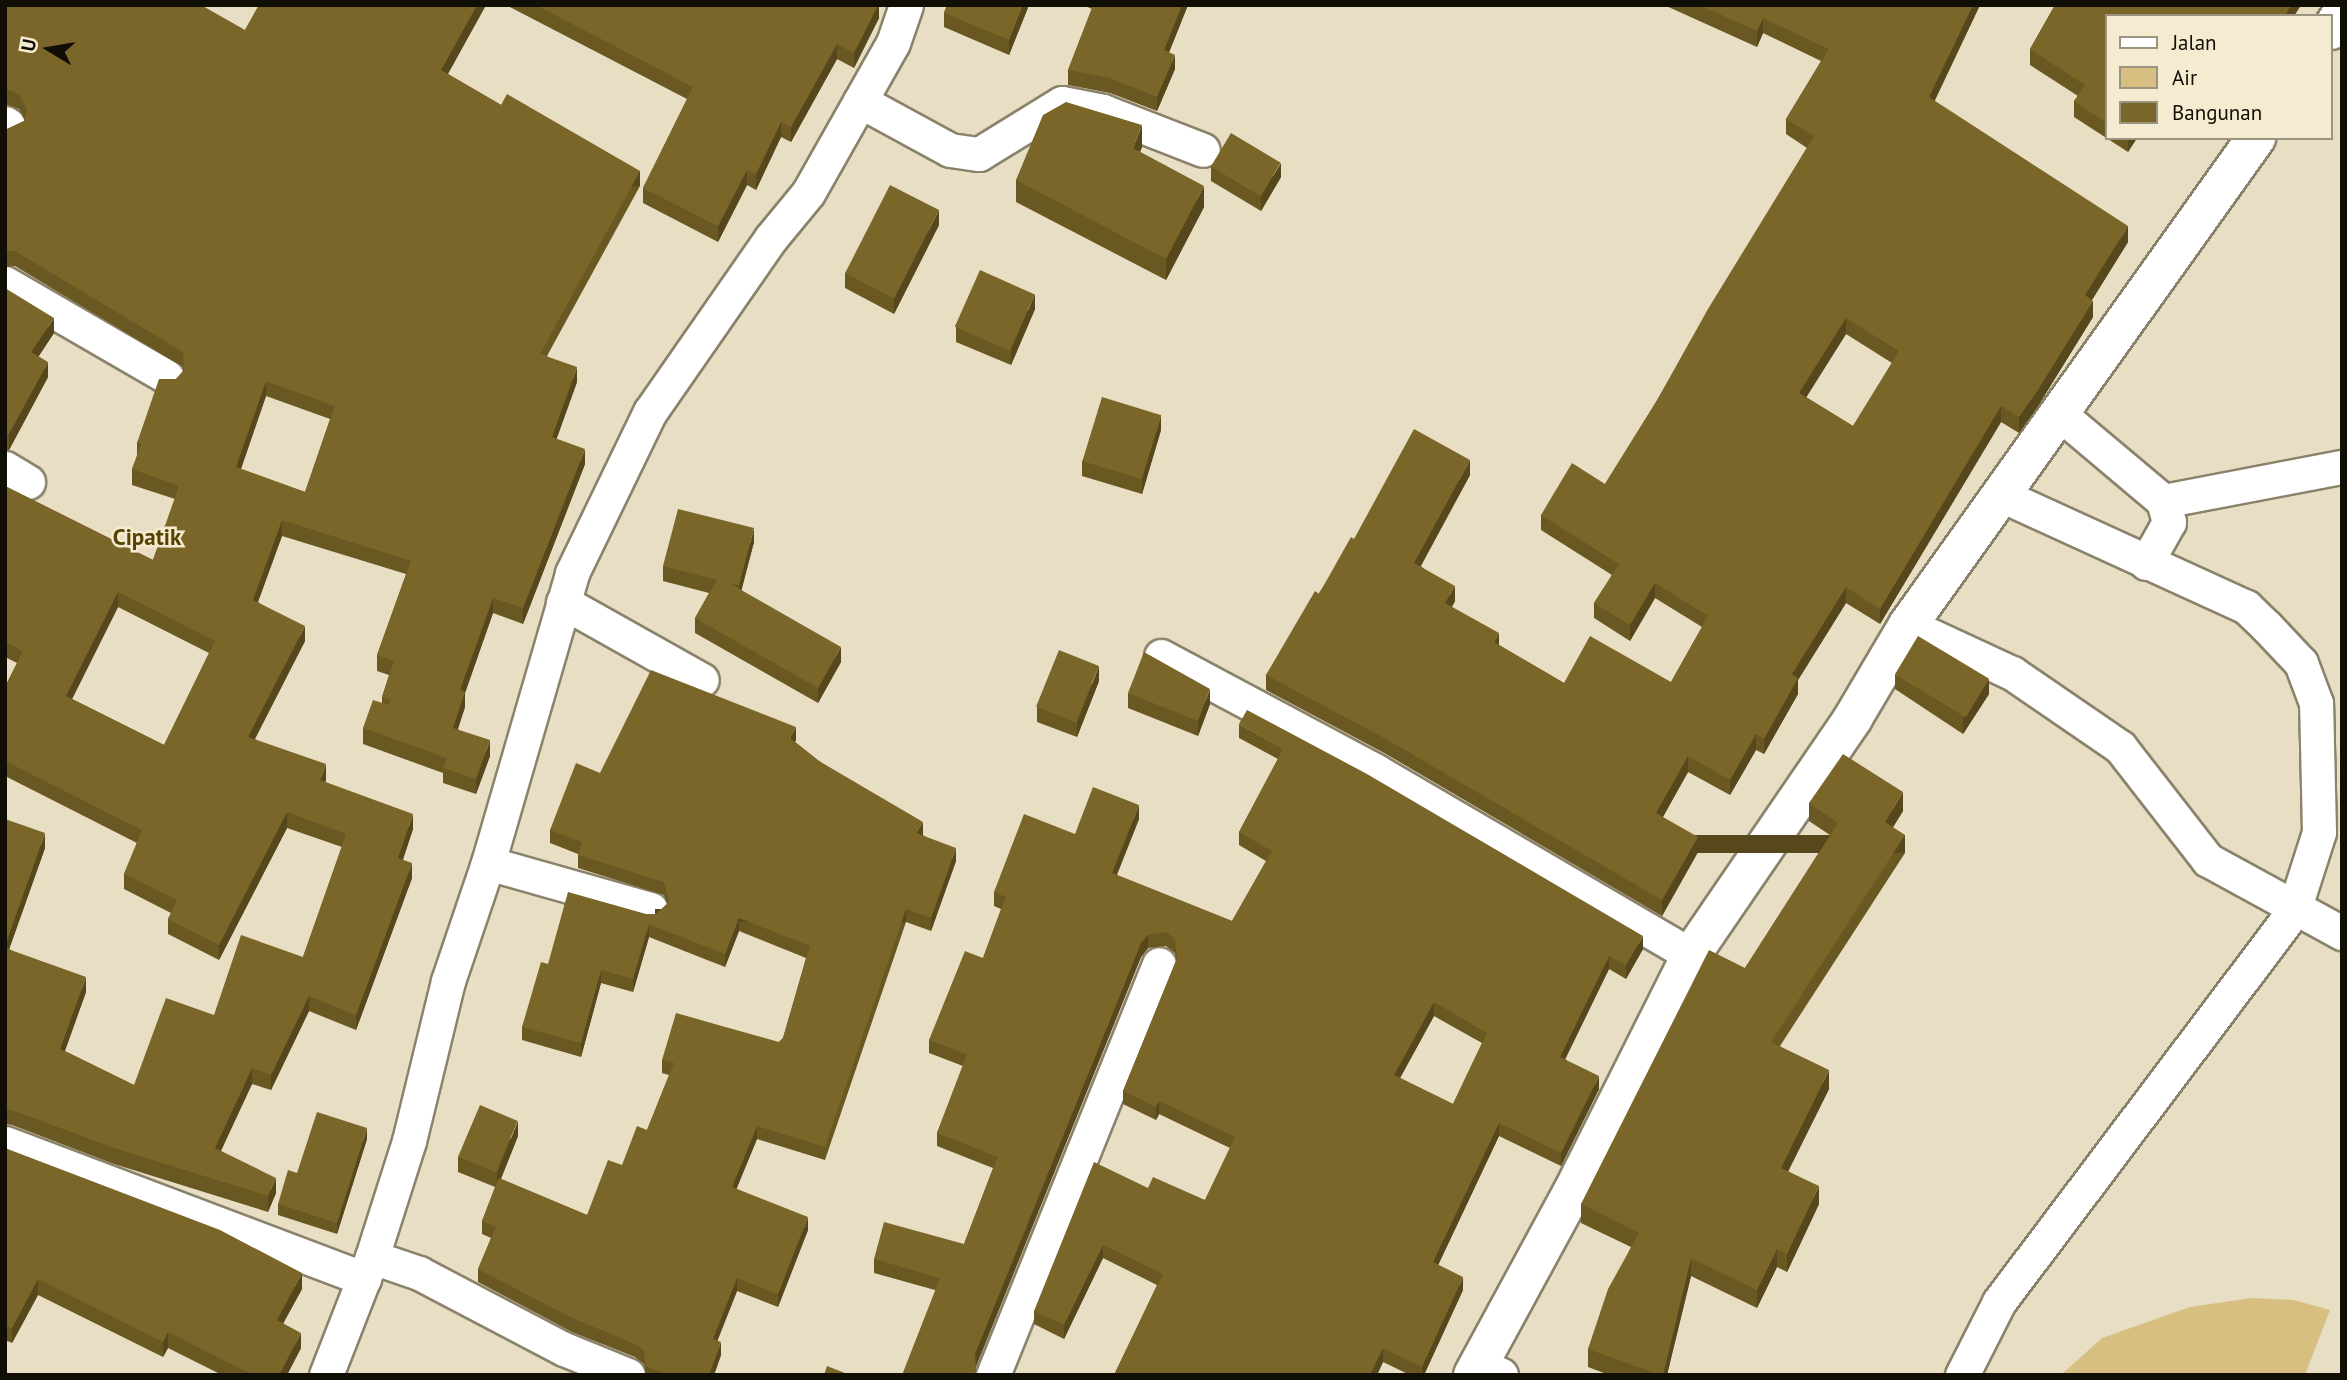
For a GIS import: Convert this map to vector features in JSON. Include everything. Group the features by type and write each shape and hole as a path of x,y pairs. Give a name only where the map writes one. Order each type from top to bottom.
{"street":[{"path":"326,1375 368,1268 409,1141 448,981 488,863 563,602 614,480 650,412 771,238 878,112 893,43 906,5"},
{"path":"878,112 950,150 979,154 1062,103 1103,111 1203,150"},
{"path":"1484,1372 1691,955 1853,718 1908,625 2004,496 2255,140"},
{"path":"5,283 167,377"},
{"path":"2061,415 2163,501 2169,522 2146,563"},
{"path":"2163,501 2342,467"},
{"path":"1962,1375 1999,1302 2294,910 2319,832 2329,699 2301,663 2246,607 2004,496"},
{"path":"563,602 702,680"},
{"path":"1908,625 2012,673 2120,747 2208,860 2294,910 2342,933"},
{"path":"1161,656 1376,771 1691,955"},
{"path":"488,863 651,909"},
{"path":"993,1375 1159,964"},
{"path":"5,1143 368,1268 419,1273 564,1349 628,1375"}],"water":[{"path":"2252,1298 2294,1300 2330,1310 2305,1375 2061,1375 2102,1338 2190,1307"}],"building":[{"path":"5,5 201,5 245,30 259,5 477,5 441,70 501,105 507,94 640,171 540,354 577,367 552,437 585,449 523,608 493,598 460,690 465,692 453,728 490,740 476,779 443,768 447,758 363,728 373,700 389,705 391,700 382,697 394,661 377,655 411,561 282,520 253,600 305,626 248,737 326,764 320,780 413,814 398,858 412,863 356,1015 309,996 271,1075 252,1068 215,1148 276,1178 268,1196 114,1148 5,1109 5,948 86,977 60,1049 134,1085 166,998 214,1015 241,935 303,957 346,834 287,812 219,945 168,919 177,900 124,874 142,830 5,761 5,687 23,651 5,642 5,486 153,560 179,486 132,469 141,444 137,443 159,379 176,379 184,371 183,352 15,251 5,251 5,128 24,121 27,110 19,94 5,89","holes":["266,381 335,406 305,492 236,467","118,592 215,641 164,745 66,696"]},
{"path":"536,5 878,5 854,53 837,44 791,127 781,122 756,174 747,170 718,226 643,188 693,87"},
{"path":"947,5 1023,5 1009,40 944,13"},
{"path":"1093,5 1182,5 1164,50 1175,55 1157,97 1110,78 1068,70"},
{"path":"1699,5 1973,5 1929,97 2128,226 2085,295 2093,301 2038,390 2019,417 2001,406 1880,609 1846,587 1792,674 1798,678 1764,739 1756,734 1730,780 1688,756 1656,813 1698,837 1662,900 1386,739 1266,675 1315,591 1319,594 1351,537 1354,539 1414,429 1470,460 1414,563 1455,586 1445,603 1499,633 1494,642 1564,683 1590,636 1671,682 1708,616 1655,583 1630,625 1594,603 1619,564 1541,515 1572,463 1605,484 1814,136 1786,119 1829,49 1763,18 1757,31","holes":["1846,318 1899,351 1853,426 1799,393"]},
{"path":"2055,5 2291,5 2286,14 2106,14 2106,122 2074,101 2085,85 2030,49"},
{"path":"1066,102 1142,125 1133,148 1204,186 1166,259 1016,180 1043,115"},
{"path":"1231,133 1281,163 1261,196 1211,166"},
{"path":"890,185 939,210 894,298 845,273"},
{"path":"980,270 1035,294 1010,351 955,327"},
{"path":"5,288 54,318 31,352 48,362 9,434 5,435"},
{"path":"1102,397 1161,415 1142,479 1082,461"},
{"path":"678,509 754,528 739,585 729,583 841,647 818,688 695,618 717,580 663,566"},
{"path":"1918,636 1989,679 1966,717 1895,675"},
{"path":"1059,650 1099,666 1076,723 1036,707"},
{"path":"1144,652 1210,689 1198,721 1128,693"},
{"path":"651,670 796,727 790,738 819,761 923,822 916,833 956,848 931,918 906,909 825,1147 757,1126 732,1187 808,1217 778,1294 737,1278 713,1339 721,1342 709,1375 669,1375 646,1366 644,1351 635,1344 572,1318 478,1269 496,1227 482,1221 499,1178 587,1215 608,1160 622,1165 637,1126 647,1130 674,1063 662,1060 676,1013 779,1042 783,1038 810,946 739,918 725,954 649,924 633,979 601,970 581,1043 522,1027 541,962 548,964 568,892 646,914 656,914 669,902 664,882 578,855 582,842 550,830 576,763 600,773"},
{"path":"1247,710 1367,774 1643,936 1626,965 1609,956 1560,1057 1599,1076 1561,1153 1499,1123 1433,1262 1463,1277 1422,1367 1383,1348 1370,1375 1114,1375 1163,1274 1103,1245 1064,1325 1034,1311 1094,1162 1148,1188 1153,1177 1205,1200 1235,1137 1159,1101 1156,1107 1123,1091 1177,958 1175,939 1166,932 1148,935 1141,943 975,1354 976,1369 973,1375 902,1375 940,1278 874,1259 884,1222 964,1244 998,1157 937,1133 967,1054 929,1040 965,951 983,958 1006,897 994,892 1024,814 1075,834 1093,787 1139,805 1112,873 1232,921 1272,851 1239,832 1283,749 1239,724","holes":["1434,1002 1487,1033 1453,1104 1394,1075"]},
{"path":"1843,754 1903,792 1885,822 1905,835 1771,1042 1829,1070 1781,1168 1819,1186 1787,1254 1777,1249 1757,1290 1691,1258 1663,1375 1660,1375 1588,1349 1608,1289 1639,1233 1581,1204 1709,950 1745,968 1838,823 1809,803"},
{"path":"5,819 45,833 5,946"},
{"path":"480,1105 518,1121 496,1173 458,1157"},
{"path":"317,1112 367,1128 337,1223 278,1204 288,1170 297,1173"},
{"path":"5,1148 220,1230 302,1273 277,1320 301,1333 279,1375 253,1375 168,1332 163,1342 38,1279 12,1328 5,1325"},
{"path":"827,1366 850,1375 824,1375"}],"district":[{"name":"Cipatik","path":"147,537"}]}
